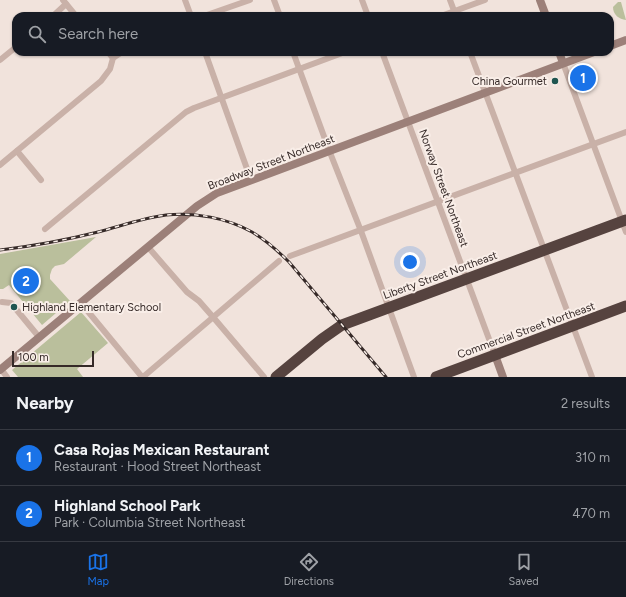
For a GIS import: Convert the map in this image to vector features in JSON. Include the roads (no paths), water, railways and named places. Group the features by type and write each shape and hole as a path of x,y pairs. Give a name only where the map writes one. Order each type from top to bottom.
{"highway":[{"name":"Liberty Street Northeast","path":"276,377 336,328 544,250 625,225"},
{"name":"Commercial Street Northeast","path":"436,377 626,306"}],"main road":[{"path":"540,0 544,12"},
{"path":"614,44 626,40"},
{"path":"560,56 563,63"},
{"name":"Broadway Street Northeast","path":"0,370 207,198 225,189 583,56"},
{"name":"Norway Street Northeast","path":"495,355 503,377"}],"street":[{"path":"185,0 190,12"},
{"path":"216,12 250,0"},
{"path":"274,0 278,12"},
{"path":"362,0 366,12"},
{"path":"450,0 455,12"},
{"path":"460,12 485,0"},
{"path":"56,12 65,2 73,12"},
{"path":"0,60 12,50"},
{"path":"0,164 101,81 110,69 113,58 116,56"},
{"path":"206,56 251,180"},
{"path":"294,56 361,231 414,377"},
{"path":"45,229 181,116 194,108 334,56"},
{"name":"Norway Street Northeast","path":"384,56 495,355"},
{"path":"471,56 592,377"},
{"path":"563,63 625,225"},
{"path":"290,256 626,132"},
{"path":"17,151 41,180"},
{"path":"148,247 186,292 199,301 264,377"},
{"path":"81,303 142,377 279,261"},
{"path":"2,302 11,303 40,337"},
{"path":"0,370 7,377"}],"railway":[{"path":"0,250 74,238 157,216 177,214 199,215 232,223 252,232 289,262 386,377"}],"place":[{"name":"Casa Rojas Mexican Restaurant","path":"583,78"},
{"name":"China Gourmet","path":"555,81"},
{"name":"Highland School Park","path":"26,281"},
{"name":"Highland Elementary School","path":"14,307"}]}
